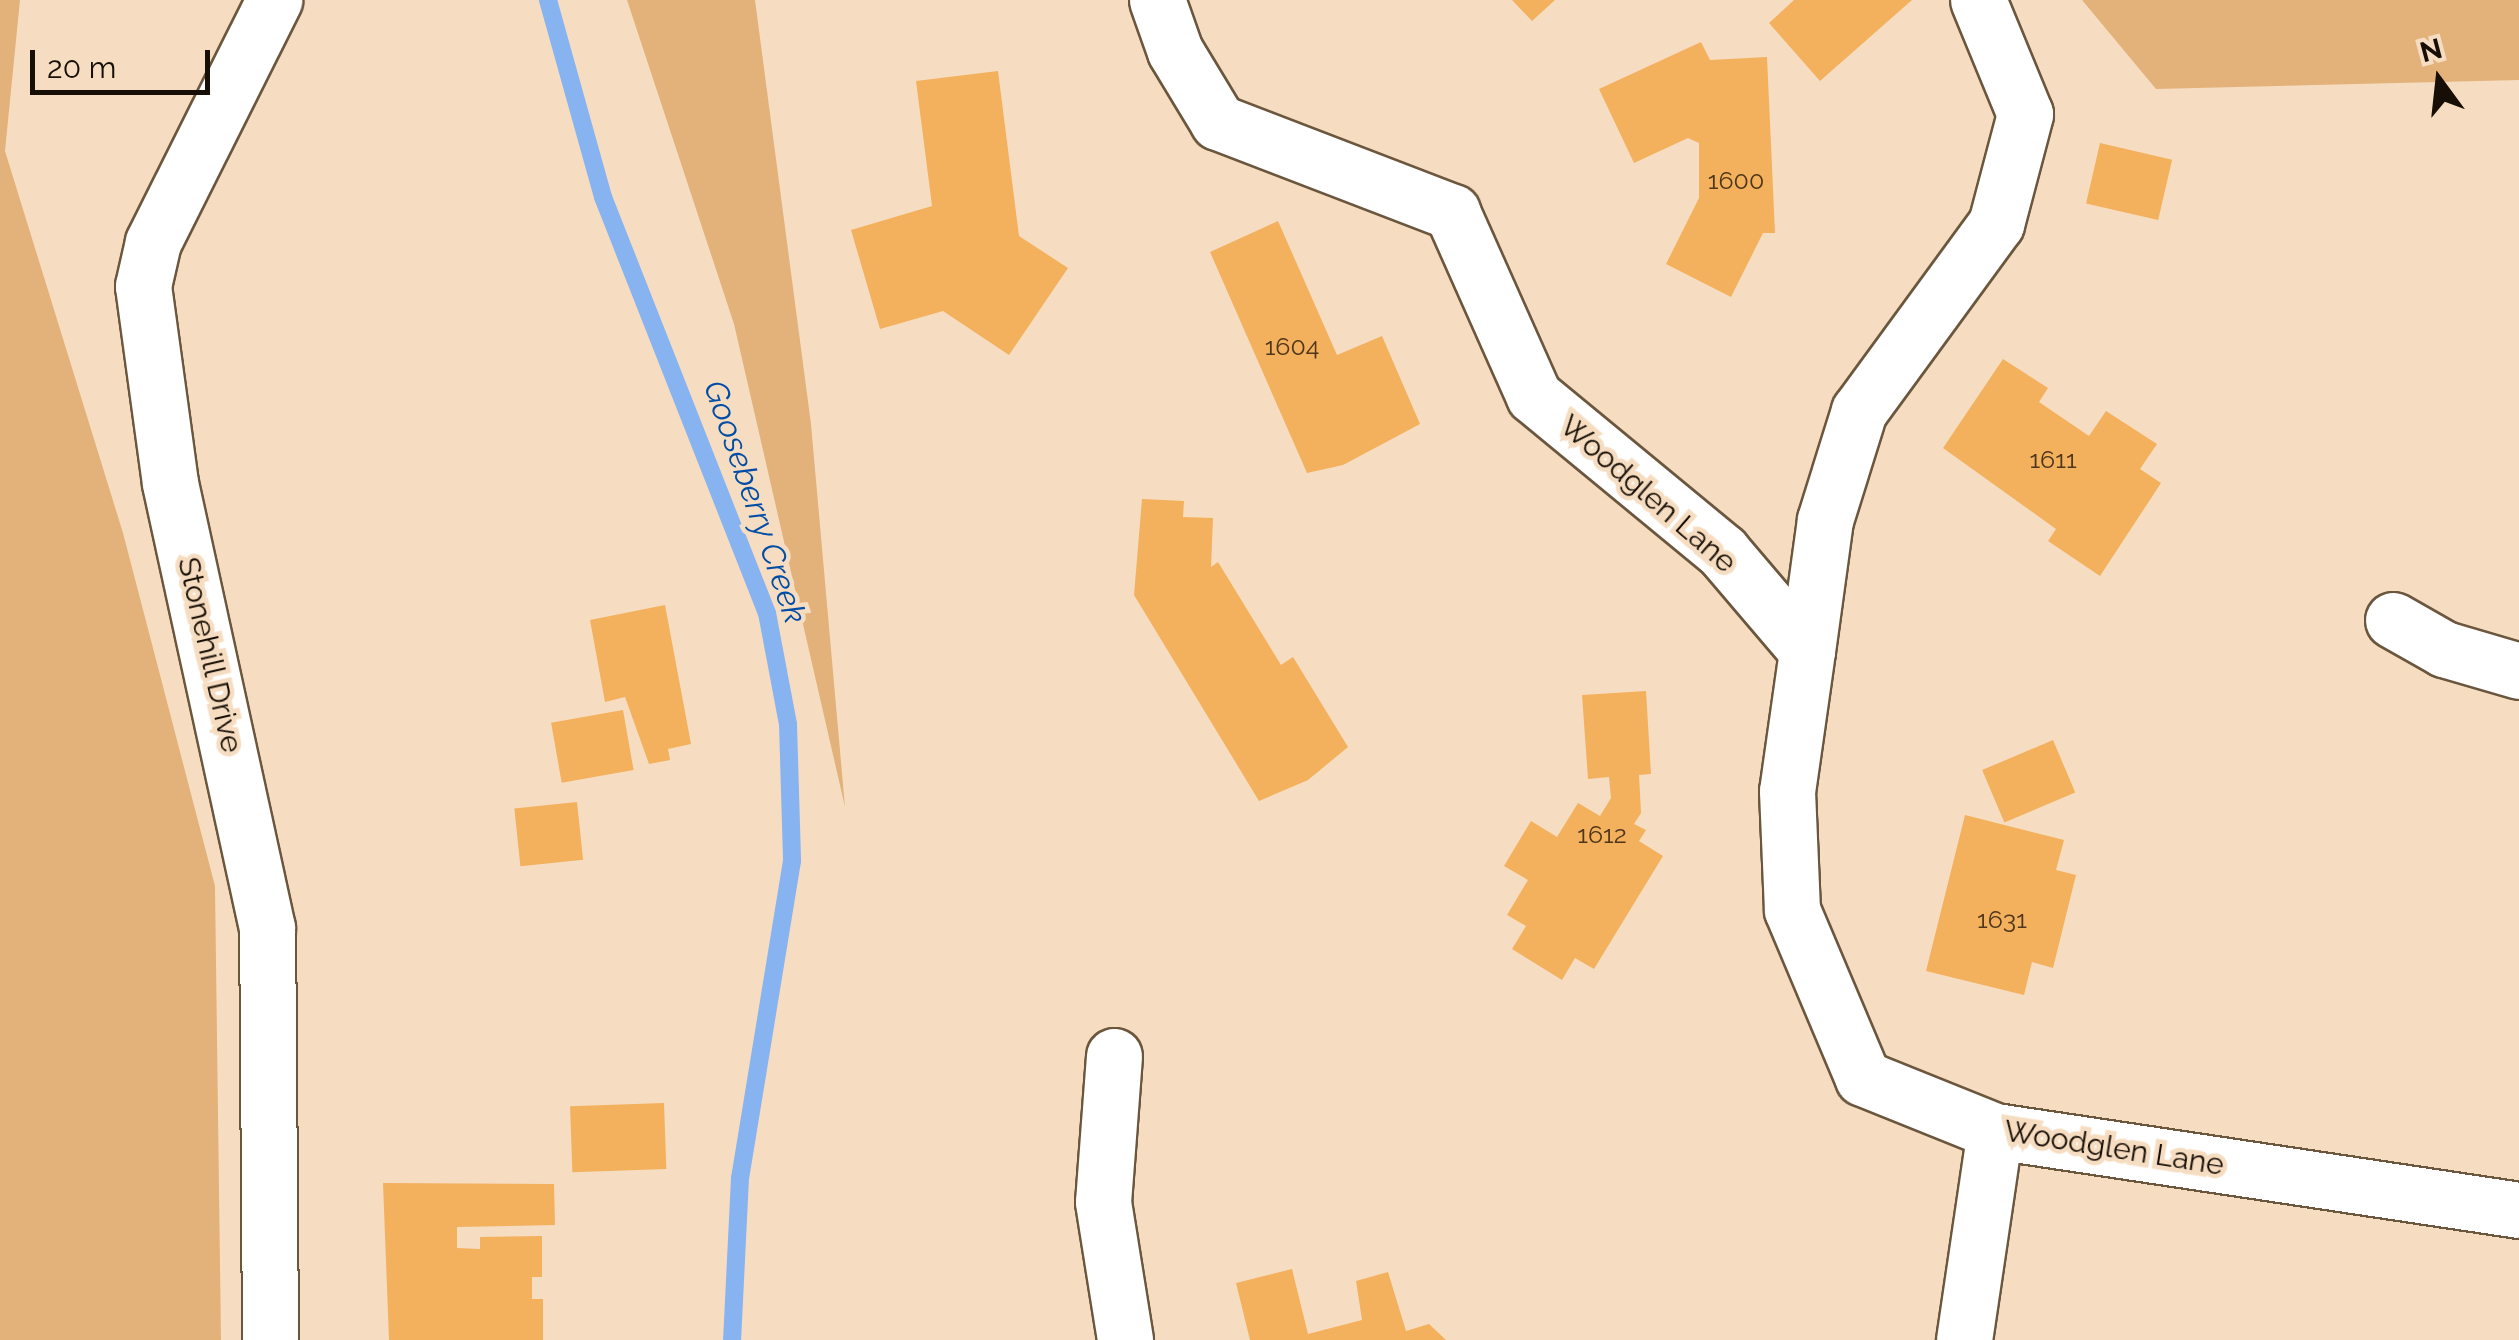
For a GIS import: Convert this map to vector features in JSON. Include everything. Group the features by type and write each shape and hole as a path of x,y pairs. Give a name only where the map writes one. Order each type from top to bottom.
{"street":[{"name":"Stonehill Drive","path":"270,1340 266,928 170,483 143,286 153,242 274,0"},
{"name":"Woodglen Lane","path":"1157,0 1175,52 1218,122 1452,212 1534,396 1722,550 1807,651 1787,792 1792,910 1863,1078 1994,1130 2519,1210"},
{"path":"1807,651 1825,520 1859,411 1996,224 2024,114 1978,0"},
{"path":"2394,620 2444,649 2519,671"},
{"path":"1114,1056 1103,1202 1125,1340"},
{"path":"1964,1340 1994,1130"}],"shaded area":[{"path":"0,0 20,0 5,151 123,533 215,886 221,1340 0,1340"},
{"path":"627,0 755,0 811,424 845,807 734,324"},
{"path":"2082,0 2519,0 2519,80 2156,89"}],"building":[{"path":"1512,0 1555,0 1532,21"},
{"path":"1794,0 1912,0 1820,81 1769,23"},
{"path":"1701,42 1710,60 1767,57 1775,233 1763,233 1731,297 1666,264 1699,198 1699,143 1688,138 1634,163 1599,89"},
{"path":"998,71 1019,236 1068,268 1009,355 943,311 880,329 851,230 932,206 916,81"},
{"path":"2100,143 2172,160 2158,220 2086,203"},
{"path":"1278,221 1337,355 1382,336 1420,424 1343,465 1307,473 1210,252"},
{"path":"2003,359 2048,388 2039,402 2089,436 2106,411 2157,444 2140,469 2161,483 2100,576 2048,541 2056,529 1943,448"},
{"path":"1142,499 1184,501 1183,517 1213,518 1211,567 1218,562 1281,665 1293,657 1348,747 1308,780 1259,801 1134,595"},
{"path":"665,605 691,744 668,749 670,760 649,764 625,697 605,702 590,620"},
{"path":"1646,691 1651,774 1639,775 1641,813 1634,824 1646,830 1639,841 1663,856 1594,969 1575,958 1562,980 1512,949 1526,926 1507,915 1528,880 1504,866 1531,821 1557,837 1578,803 1600,816 1611,798 1609,777 1588,779 1582,695"},
{"path":"623,710 634,770 562,783 551,723"},
{"path":"2053,740 2075,792 2004,823 1982,770"},
{"path":"577,802 583,860 520,866 514,809"},
{"path":"1965,815 2064,840 2056,870 2076,875 2053,968 2032,962 2024,995 1926,971"},
{"path":"664,1103 666,1169 572,1172 570,1106"},
{"path":"383,1183 554,1184 555,1225 457,1227 457,1248 480,1249 480,1237 542,1236 542,1277 532,1277 532,1299 543,1299 543,1340 389,1340"},
{"path":"1292,1269 1308,1334 1362,1320 1356,1281 1388,1272 1406,1331 1429,1324 1446,1340 1250,1340 1236,1283"}],"waterway":[{"name":"Gooseberry Creek","path":"548,0 603,197 767,613 788,724 792,861 740,1178 732,1340"}]}
